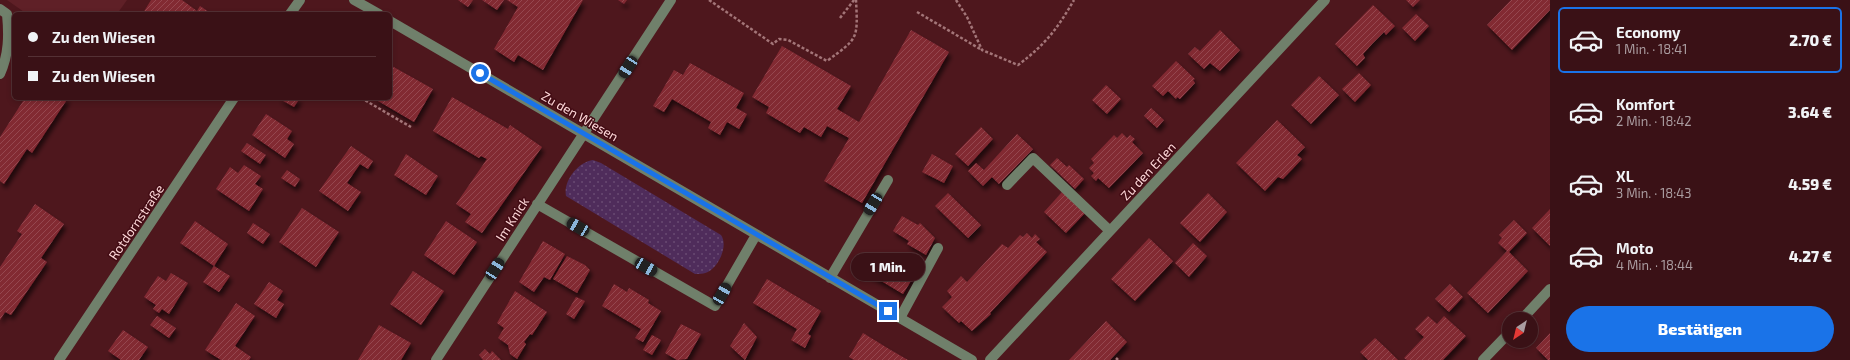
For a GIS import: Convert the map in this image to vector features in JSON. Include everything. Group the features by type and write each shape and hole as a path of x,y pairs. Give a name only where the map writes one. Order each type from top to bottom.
{"street":[{"path":"291,12 300,0"},
{"path":"354,0 375,12"},
{"name":"Im Knick","path":"436,360 671,0"},
{"name":"Zu den Erlen","path":"990,360 1326,0"},
{"path":"0,9 7,14 9,41 4,65 0,74"},
{"name":"Zu den Wiesen","path":"392,22 972,360"},
{"name":"Rotdornstraße","path":"59,360 233,100"},
{"path":"1007,185 1033,158 1110,231"},
{"path":"830,278 888,180"},
{"path":"537,204 715,306 756,235"},
{"path":"900,318 938,248"},
{"path":"1529,312 1550,289"},
{"path":"1483,360 1502,340"}],"path":[{"path":"710,0 772,44 779,40 788,40 826,61 852,43 856,35 858,27 855,0"},
{"path":"840,18 855,0"},
{"path":"956,0 967,16 982,50"},
{"path":"917,12 982,50 1018,65 1039,49 1053,33 1074,0"},
{"path":"364,100 411,127"}],"shaded area":[{"path":"7,0 127,0 118,12 24,12"},
{"path":"593,160 601,163 721,235 724,244 722,254 714,267 705,273 695,274 566,196 567,184 573,173 582,164"}],"building":[{"path":"151,0 182,0 197,11 200,6 209,12 144,12"},
{"path":"458,0 473,0 468,7"},
{"path":"482,0 504,0 497,10"},
{"path":"507,0 583,0 543,70 518,55 514,62 494,49 518,7"},
{"path":"618,0 627,0 624,4"},
{"path":"1406,0 1420,0 1413,7"},
{"path":"1511,0 1550,0 1550,10 1512,50 1487,25"},
{"path":"1373,5 1395,26 1386,35 1384,32 1373,43 1363,54 1365,58 1357,66 1335,44"},
{"path":"1416,14 1429,26 1415,41 1402,28"},
{"path":"911,30 949,52 862,203 824,181 849,138 827,126 821,137 804,127 800,133 766,113 769,107 752,97 782,46 851,86 837,109 859,122"},
{"path":"1220,30 1240,50 1220,71 1210,63 1204,69 1188,54 1195,47 1200,51"},
{"path":"1176,61 1195,79 1193,80 1195,83 1180,99 1177,97 1176,99 1168,91 1163,96 1152,86"},
{"path":"690,63 744,93 736,108 747,114 739,129 727,122 720,135 708,128 711,122 672,99 664,112 653,106 674,70 683,75"},
{"path":"392,66 433,89 414,122 376,100 392,100"},
{"path":"1359,73 1371,85 1355,102 1342,89"},
{"path":"1319,76 1339,95 1311,124 1291,105"},
{"path":"1106,85 1121,99 1107,114 1092,100"},
{"path":"452,97 508,129 510,125 542,147 482,233 465,222 471,214 456,204 487,159 481,156 479,158 433,131"},
{"path":"24,100 67,100 32,153 27,149 4,184 0,181 0,137"},
{"path":"282,100 299,100 294,107"},
{"path":"1151,108 1164,120 1157,128 1144,116"},
{"path":"266,114 292,131 287,139 294,144 285,158 252,135"},
{"path":"1277,120 1305,147 1297,155 1302,159 1283,179 1278,177 1265,191 1236,163"},
{"path":"981,127 993,139 968,166 955,154"},
{"path":"1122,133 1127,138 1130,135 1135,139 1132,142 1143,153 1109,188 1098,178 1096,181 1091,176 1094,173 1089,168 1094,163 1091,159 1114,135 1117,138"},
{"path":"1017,134 1033,149 999,184 992,177 983,186 968,171 976,163 984,170"},
{"path":"247,143 266,155 260,164 241,151"},
{"path":"351,146 373,161 368,169 360,164 347,183 361,192 348,211 319,191"},
{"path":"406,154 438,176 426,195 394,175"},
{"path":"932,154 953,166 944,183 922,172"},
{"path":"1057,158 1067,167 1069,165 1084,179 1075,189 1050,165"},
{"path":"244,165 261,176 255,184 263,189 249,211 216,189 230,167 238,173"},
{"path":"287,170 300,179 295,187 281,178"},
{"path":"1063,191 1086,212 1066,233 1044,212"},
{"path":"948,193 981,225 968,238 935,206"},
{"path":"1208,193 1227,212 1200,242 1180,223"},
{"path":"35,204 64,224 41,258 47,262 11,315 5,312 0,320 0,267 22,234 17,231"},
{"path":"302,208 339,232 316,267 279,242"},
{"path":"1550,209 1550,246 1532,228"},
{"path":"902,216 918,225 920,223 935,238 926,255 907,244 909,241 893,231"},
{"path":"1514,220 1527,233 1509,252 1528,271 1488,313 1467,293 1507,251 1498,243 1502,238 1499,235"},
{"path":"195,221 228,244 214,266 180,243"},
{"path":"446,221 477,242 454,275 424,255"},
{"path":"253,223 270,234 263,244 247,233"},
{"path":"1027,233 1032,238 1035,234 1040,239 1036,242 1047,252 990,313 991,314 972,331 961,321 959,323 942,307 952,297 947,291 961,276 967,282 1002,244 1008,248 1020,235 1023,237"},
{"path":"1149,238 1173,261 1135,301 1111,279"},
{"path":"543,241 565,254 550,280 544,277 534,292 519,282"},
{"path":"1193,243 1207,256 1189,277 1175,263"},
{"path":"869,254 894,268 896,266 914,276 903,294 861,269"},
{"path":"567,256 585,265 590,270 577,293 553,279"},
{"path":"214,266 230,276 219,292 203,282"},
{"path":"413,271 444,291 421,325 390,304"},
{"path":"171,273 188,283 169,314 162,309 159,313 153,309 156,305 144,297 158,276 166,281"},
{"path":"767,279 821,311 808,334 811,336 805,348 791,340 797,329 753,303"},
{"path":"269,282 283,291 277,300 284,304 276,318 254,304"},
{"path":"614,284 627,292 629,288 649,300 648,303 661,311 643,342 635,338 641,329 602,306"},
{"path":"1450,284 1463,297 1449,312 1435,299"},
{"path":"515,291 547,312 532,335 530,334 524,342 526,344 517,359 510,354 508,345 498,338 504,328 497,323"},
{"path":"576,297 585,301 574,319 566,314"},
{"path":"236,303 255,316 235,346 251,357 249,360 221,360 205,350"},
{"path":"157,316 176,328 169,338 150,325"},
{"path":"1428,316 1437,324 1444,316 1466,336 1443,360 1407,360 1404,358 1424,337 1415,329"},
{"path":"1106,321 1127,342 1110,360 1069,360"},
{"path":"744,323 757,337 745,360 730,346"},
{"path":"681,324 701,334 687,359 677,360 665,353"},
{"path":"379,325 411,343 401,360 358,360"},
{"path":"123,330 148,347 139,360 121,360 108,351"},
{"path":"863,333 908,360 854,360 849,357"},
{"path":"1550,333 1550,360 1548,360 1536,348 1538,348 1538,346"},
{"path":"652,335 661,340 652,355 643,350"},
{"path":"1375,338 1398,360 1368,360 1360,352"},
{"path":"485,349 490,354 492,351 501,360 483,360 479,355"}],"route":[{"path":"480,73 888,311"}]}
